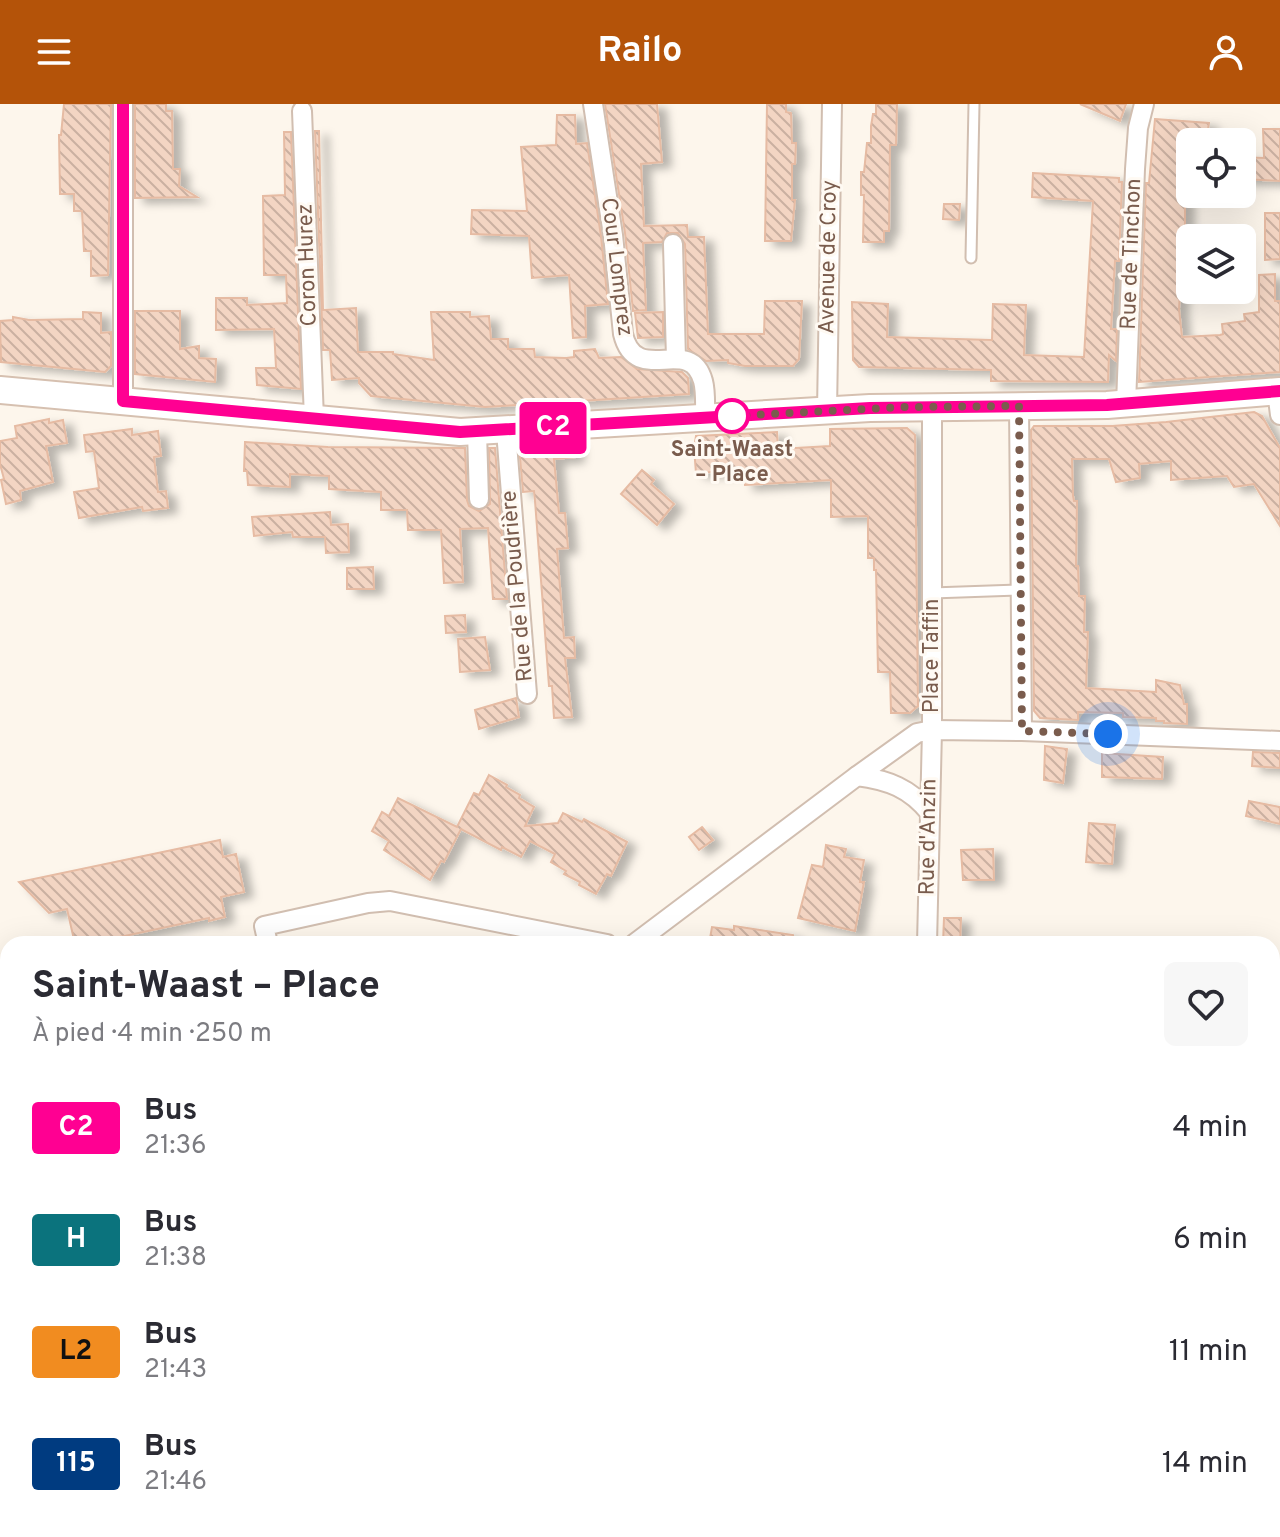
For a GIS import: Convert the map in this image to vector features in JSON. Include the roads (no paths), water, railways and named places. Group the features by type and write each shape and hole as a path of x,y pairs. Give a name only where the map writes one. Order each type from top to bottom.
{"main road":[{"path":"0,390 477,432 827,411 1279,399"}],"street":[{"path":"123,104 123,401"},
{"name":"Cour Lomprez","path":"593,104 613,235 625,343 632,354 641,360 676,359"},
{"name":"Avenue de Croy","path":"827,411 832,104"},
{"name":"Rue de Tinchon","path":"1126,404 1135,169 1138,128 1144,104"},
{"name":"Coron Hurez","path":"302,111 314,419"},
{"path":"673,244 676,359 688,360 701,375 705,418"},
{"path":"1019,406 1022,731"},
{"name":"Place Taffin","path":"932,407 932,730 1280,741"},
{"name":"Rue de la Poudrière","path":"506,431 527,694"},
{"path":"477,432 479,499"},
{"path":"645,936 857,776 917,733 932,730"},
{"name":"Rue d'Anzin","path":"927,936 932,730"},
{"path":"857,776 902,787 918,798 930,813"},
{"path":"266,935 368,903 390,901 567,936"}],"lane":[{"path":"971,258 974,104"},
{"path":"932,593 1021,590"}],"place":[{"name":"Saint-Waast – Place","path":"732,416"}]}
